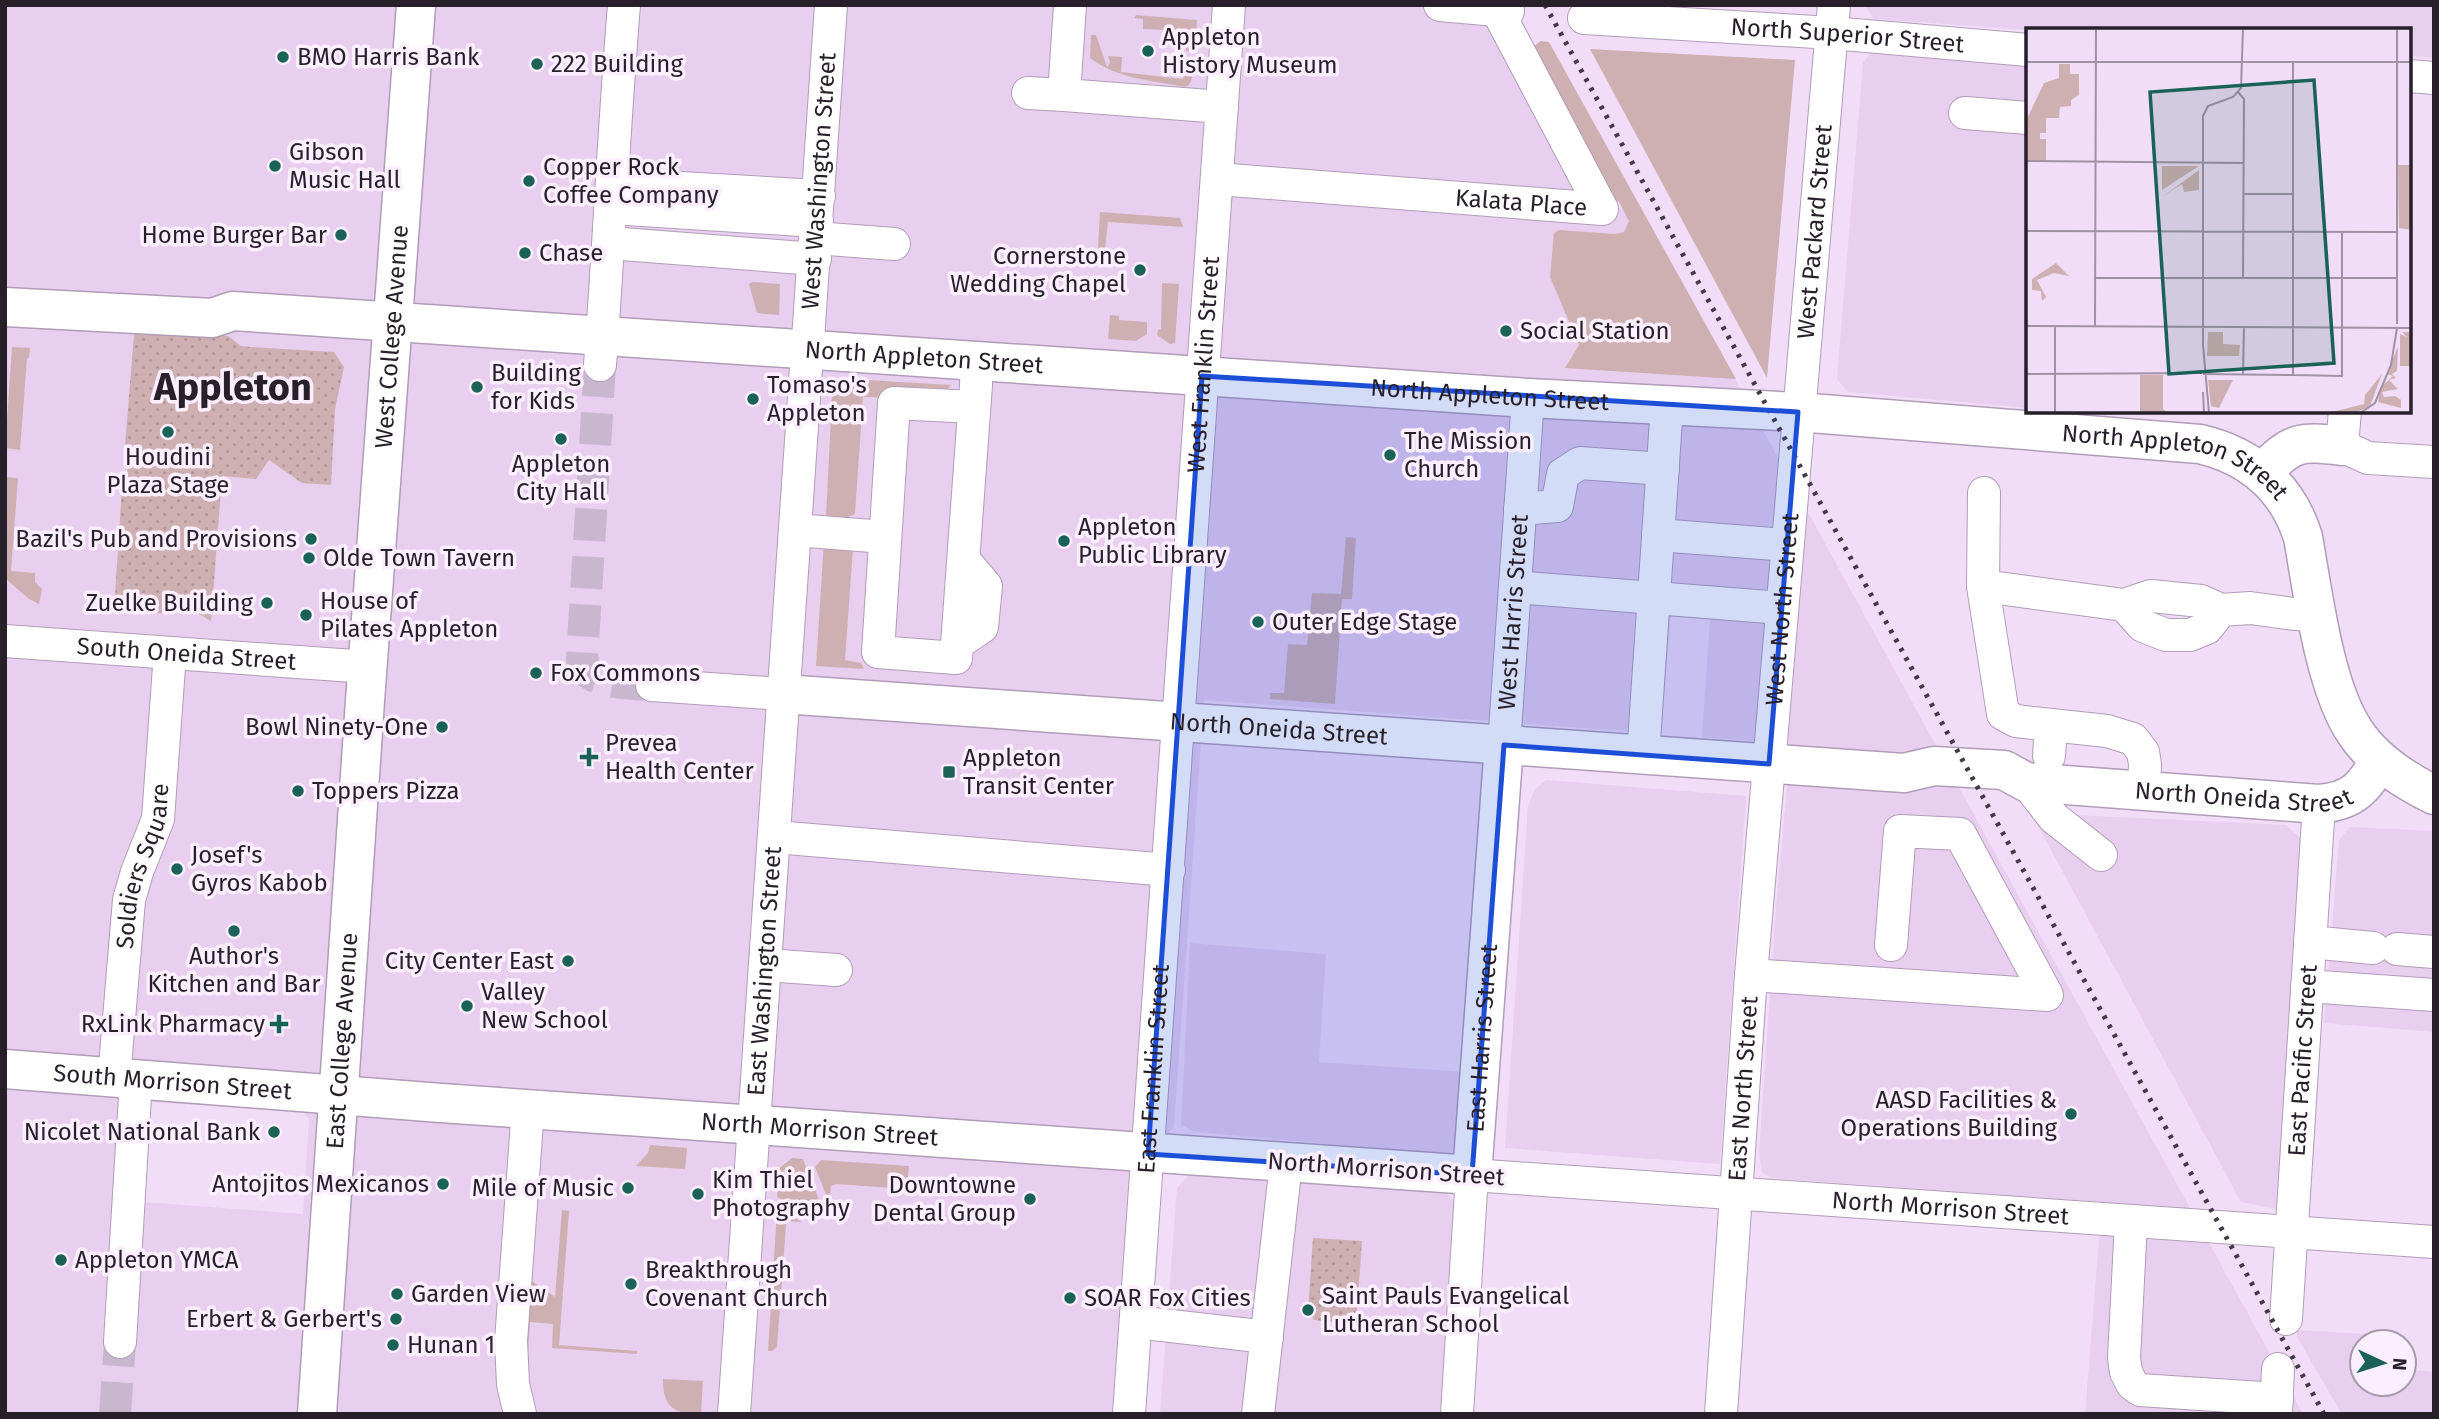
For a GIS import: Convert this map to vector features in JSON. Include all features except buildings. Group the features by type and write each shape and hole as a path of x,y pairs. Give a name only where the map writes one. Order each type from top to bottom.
{"main road":[{"name":"West College Avenue","path":"368,667 416,5"},
{"path":"5,283 214,298 233,311"},
{"path":"5,307 212,318 233,311"},
{"name":"North Appleton Street","path":"233,311 393,321 601,350 808,348 1528,398 1798,412 2200,444 2228,453 2262,473 2283,494 2298,522 2334,685 2346,717 2356,734 2380,761"},
{"path":"2262,473 2288,448 2298,444 2318,443 2343,429"},
{"name":"East College Avenue","path":"317,1414 368,667"},
{"name":"North Oneida Street","path":"783,694 1904,773 1934,766 2038,769 2144,791 2319,804 2333,803 2351,796 2367,782 2380,761 2412,784 2434,795"},
{"name":"East Harris Street","path":"1472,1175 1504,745"},
{"name":"South Morrison Street","path":"5,1069 338,1095"},
{"name":"North Morrison Street","path":"338,1095 1472,1175"}],"street":[{"path":"601,350 624,5"},
{"name":"West Washington Street","path":"783,694 831,5"},
{"path":"1064,95 1070,5"},
{"name":"West Franklin Street","path":"1179,723 1229,5"},
{"name":"Kalata Place","path":"1218,179 1602,209 1503,10 1440,5"},
{"name":"North Superior Street","path":"1584,18 1623,13 1833,19 2026,50"},
{"name":"West Packard Street","path":"1794,456 1833,19"},
{"path":"2411,76 2434,78"},
{"path":"1028,93 1222,107"},
{"path":"1965,113 2026,118"},
{"path":"612,196 817,225 894,244"},
{"path":"609,243 817,225"},
{"path":"974,407 894,403 878,652 956,658 964,561 974,407 977,360"},
{"name":"West Harris Street","path":"1504,745 1528,398"},
{"path":"1643,755 1667,405"},
{"path":"2343,429 2368,458 2434,462"},
{"name":"West North Street","path":"1769,764 1794,456"},
{"path":"1520,509 1557,506 1563,474 1580,463 1663,469"},
{"path":"1984,493 1983,586 2003,714 2016,720 2106,731 2133,739 2143,752 2144,791"},
{"path":"795,530 885,537"},
{"path":"1658,535 1787,545"},
{"path":"1983,586 2124,605 2151,596 2201,601 2221,610 2250,608 2317,615"},
{"path":"1515,587 1782,608"},
{"name":"South Oneida Street","path":"5,641 368,667"},
{"name":"Soldiers Square","path":"120,1342 129,900 158,819 170,653"},
{"name":"North Oneida Street","path":"652,685 783,694"},
{"name":"East Washington Street","path":"734,1414 783,694"},
{"name":"East Franklin Street","path":"1129,1414 1179,723"},
{"path":"2051,724 2038,769 2054,818 2101,855"},
{"name":"East North Street","path":"1721,1414 1751,975 1769,764"},
{"name":"East Pacific Street","path":"2286,1319 2319,804"},
{"path":"1751,975 2047,995 1960,834 1900,831 1891,945"},
{"path":"775,837 1169,870"},
{"path":"2310,942 2434,952"},
{"path":"766,965 836,970"},
{"path":"2307,986 2434,995"},
{"path":"520,1414 513,1384 512,1341 528,1108"},
{"path":"1258,1414 1286,1163"},
{"name":"North Morrison Street","path":"1472,1175 2434,1242"},
{"name":"East Harris Street","path":"1457,1414 1472,1175"},
{"path":"2131,1222 2124,1343 2126,1372 2133,1384 2140,1390 2277,1394"},
{"path":"1136,1322 1267,1337"}],"highlighted area":[{"path":"1202,376 1798,412 1769,764 1504,745 1472,1175 1148,1154"}],"shaded area":[{"path":"5,5 1516,5 1508,11 1602,208 1642,210 2303,1414 2085,1414 2102,1202 1772,1178 1762,1172 1759,1152 1776,908 1791,744 1702,737 1710,620 1671,616 1661,734 1204,700 1174,1127 1148,1154 1129,1414 5,1414","holes":["136,1101 303,1112 309,1119 303,1214 129,1201"]},
{"path":"1864,5 2434,5 2434,58 2411,56 2411,28 2026,30 1874,19"},
{"path":"1136,15 1197,20 1195,52 1186,51 1187,31 1143,29 1143,19 1134,18"},
{"path":"1091,35 1096,35 1107,67 1110,63 1108,56 1122,57 1121,72 1183,79 1185,65 1194,65 1189,85 1184,87 1135,78 1101,65 1090,58"},
{"path":"1541,41 1549,42 1736,379 1565,368 1579,345 1550,277 1554,233 1559,230 1615,234 1624,232 1629,221 1619,202 1610,196 1534,46"},
{"path":"1590,49 1795,60 1767,378"},
{"path":"1871,52 2026,65 2026,408 1848,392 1837,379 1863,63"},
{"path":"1100,212 1180,218 1183,227 1108,222 1105,250 1098,249"},
{"path":"1162,283 1179,284 1175,343 1170,344 1157,335 1161,329"},
{"path":"749,284 780,284 779,315 757,313"},
{"path":"1110,315 1119,316 1119,320 1147,322 1147,334 1136,341 1108,339"},
{"path":"157,331 228,336 241,346 334,352 344,367 335,409 331,485 302,483 269,460 256,479 222,476 211,621 190,609 168,614 135,611 133,605 114,611 122,487 126,487 128,459 124,458 134,334"},
{"path":"12,347 30,348 20,450 5,448"},
{"path":"851,379 951,385 947,390 894,398 863,397 855,514 848,517 826,517 832,395"},
{"path":"5,477 18,478 11,571 35,573 35,582 42,589 39,604 29,599 5,578"},
{"path":"1346,537 1356,538 1352,599 1342,599 1335,704 1270,699 1270,693 1284,693 1288,644 1307,645 1312,593 1341,594"},
{"path":"824,541 853,547 845,660 861,663 864,669 816,666"},
{"path":"1546,780 1746,796 1720,1164 1505,1148 1528,806 1535,789"},
{"path":"2031,813 2286,825 2300,838 2277,1209 2241,1202"},
{"path":"2350,827 2434,831 2434,1032 2324,1023 2339,840"},
{"path":"1190,943 1326,954 1319,1062 1467,1072 1461,1151 1450,1155 1195,1132 1181,1125"},
{"path":"650,1145 687,1148 685,1169 636,1166 648,1153"},
{"path":"792,1158 803,1159 819,1200 803,1212 777,1197 780,1168"},
{"path":"821,1160 909,1166 907,1189 836,1184 831,1186 830,1197 827,1197 815,1167"},
{"name":"Saint Pauls Evangelical Lutheran School","path":"1189,1175 1448,1194 1457,1206 1441,1414 1160,1414 1177,1188"},
{"path":"562,1210 569,1211 559,1345 637,1351 637,1354 552,1348 553,1324 530,1322 526,1384 521,1374 529,1279 555,1297"},
{"path":"781,1210 802,1222 787,1221 777,1347 768,1351 777,1212"},
{"path":"1313,1238 1362,1241 1356,1324 1314,1320 1308,1311"},
{"path":"2297,1330 2348,1333 2348,1398 2418,1398 2418,1370 2434,1372 2434,1414 2342,1414 2297,1337"},
{"path":"663,1379 703,1381 701,1414 683,1412 671,1407 663,1389"}],"tunnel":[{"path":"600,365 582,659 586,670 598,678 652,685"},
{"path":"115,1414 120,1342"}],"railway":[{"path":"1545,5 2324,1414"}],"place":[{"name":"Appleton History Museum","path":"1148,51"},
{"name":"BMO Harris Bank","path":"283,57"},
{"name":"222 Building","path":"537,64"},
{"name":"Gibson Music Hall","path":"275,166"},
{"name":"Copper Rock Coffee Company","path":"529,181"},
{"name":"Home Burger Bar","path":"341,235"},
{"name":"Chase","path":"525,253"},
{"name":"Cornerstone Wedding Chapel","path":"1140,270"},
{"name":"Social Station","path":"1506,331"},
{"name":"Building for Kids","path":"477,387"},
{"name":"Tomaso's Appleton","path":"753,399"},
{"name":"Houdini Plaza Stage","path":"168,432"},
{"name":"Appleton City Hall","path":"561,439"},
{"name":"The Mission Church","path":"1390,455"},
{"name":"Bazil's Pub and Provisions","path":"311,539"},
{"name":"Appleton Public Library","path":"1064,541"},
{"name":"Olde Town Tavern","path":"309,558"},
{"name":"Zuelke Building","path":"267,603"},
{"name":"House of Pilates Appleton","path":"306,615"},
{"name":"Outer Edge Stage","path":"1258,622"},
{"name":"Fox Commons","path":"536,673"},
{"name":"Bowl Ninety-One","path":"442,727"},
{"name":"Prevea Health Center","path":"589,757"},
{"name":"Appleton Transit Center","path":"949,772"},
{"name":"Toppers Pizza","path":"298,791"},
{"name":"Josef's Gyros Kabob","path":"177,869"},
{"name":"Author's Kitchen and Bar","path":"234,931"},
{"name":"City Center East","path":"568,961"},
{"name":"Valley New School","path":"467,1006"},
{"name":"RxLink Pharmacy","path":"279,1024"},
{"name":"AASD Facilities & Operations Building","path":"2071,1114"},
{"name":"Nicolet National Bank","path":"274,1132"},
{"name":"Antojitos Mexicanos","path":"443,1184"},
{"name":"Mile of Music","path":"628,1188"},
{"name":"Kim Thiel Photography","path":"698,1194"},
{"name":"Downtowne Dental Group","path":"1030,1199"},
{"name":"Appleton YMCA","path":"61,1260"},
{"name":"Breakthrough Covenant Church","path":"631,1284"},
{"name":"Garden View","path":"397,1294"},
{"name":"SOAR Fox Cities","path":"1070,1298"},
{"name":"Saint Pauls Evangelical Lutheran School","path":"1308,1310"},
{"name":"Erbert & Gerbert's","path":"396,1319"},
{"name":"Hunan 1","path":"393,1345"}],"district":[{"name":"Appleton","path":"233,387"}]}
